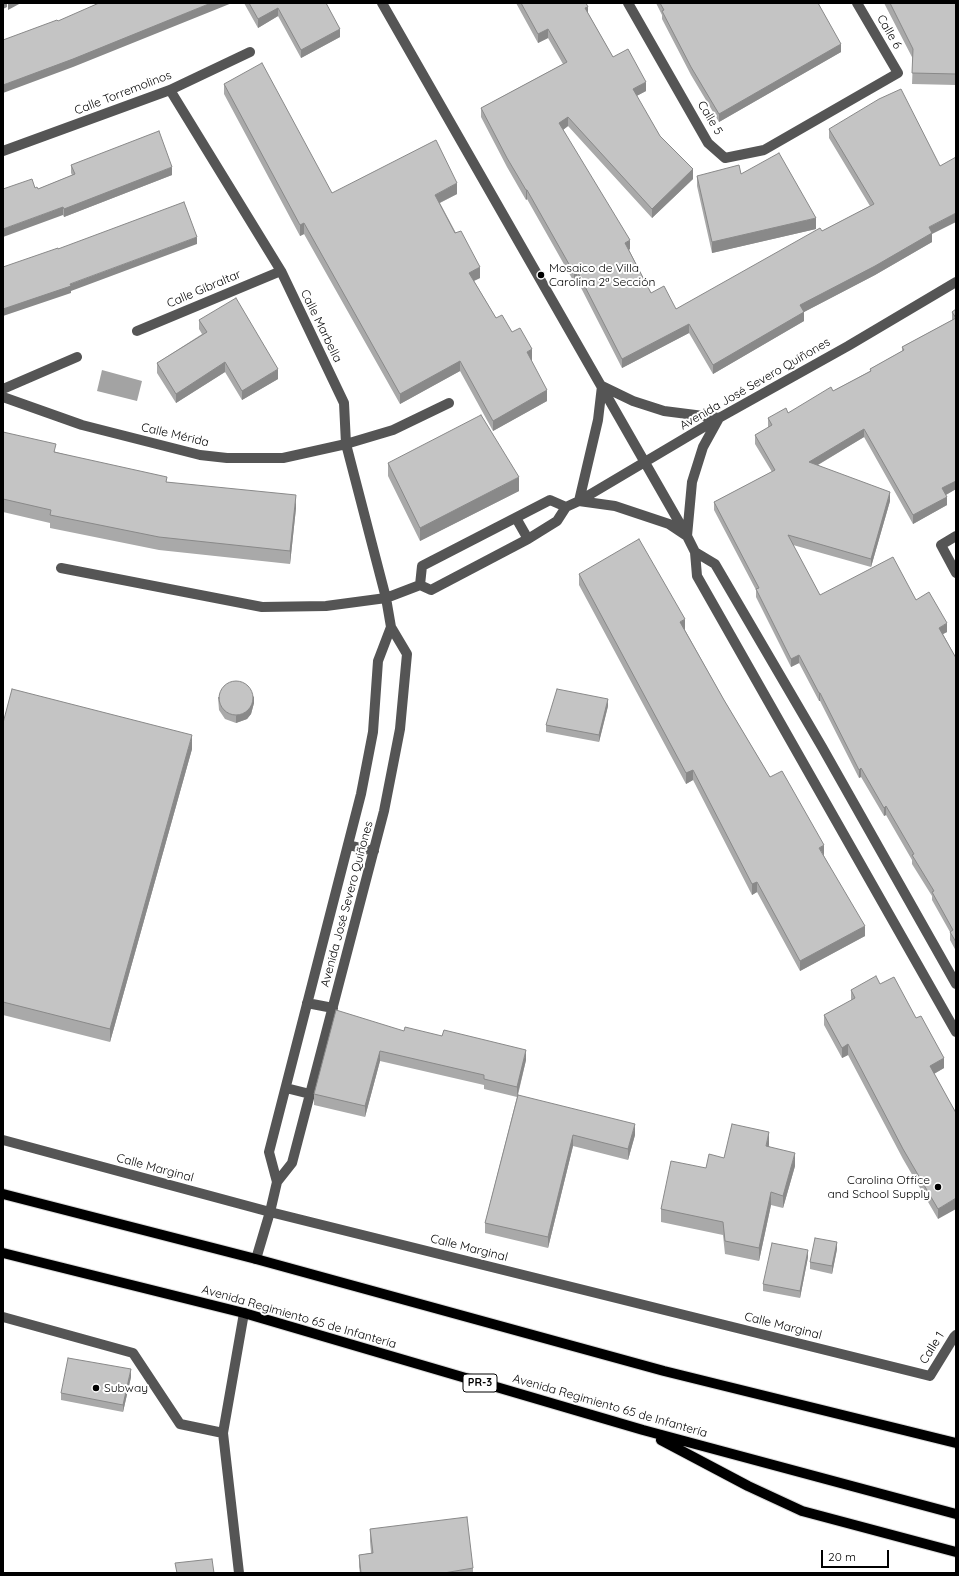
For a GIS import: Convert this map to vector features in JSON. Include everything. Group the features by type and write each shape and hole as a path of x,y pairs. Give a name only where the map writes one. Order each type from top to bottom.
{"main road":[{"path":"3,1194 256,1259 664,1371 956,1443"},
{"name":"Avenida Regimiento 65 de Infantería","path":"3,1253 244,1313 643,1430 956,1514"},
{"path":"643,1430 748,1486 802,1511 956,1552"}],"street":[{"path":"382,3 646,462 695,552 697,576 956,1032"},
{"name":"Calle 5","path":"628,3 708,143 725,158 764,150 898,73"},
{"name":"Calle 6","path":"858,3 898,73"},
{"name":"Calle Torremolinos","path":"3,151 170,90 250,52"},
{"name":"Calle Marbella","path":"170,90 280,272 344,403 346,444 386,598"},
{"name":"Calle Gibraltar","path":"138,331 280,272"},
{"name":"Avenida José Severo Quiñones","path":"256,1259 277,1182 292,1163 384,811 400,729 407,654 391,627 386,598 420,585 431,590 528,539 557,521 566,507 579,501 719,418 848,346 956,282"},
{"path":"3,389 77,357"},
{"path":"602,386 633,401 664,411 719,418 703,447 692,482 687,536"},
{"path":"602,386 598,420 579,501 615,506 669,524 687,536"},
{"name":"Calle Mérida","path":"3,396 82,425 200,455 227,458 282,458 346,444 393,430 450,403"},
{"path":"420,585 422,566 550,500 566,507"},
{"path":"516,518 528,539"},
{"path":"956,536 941,545 956,573"},
{"path":"695,552 715,564 822,747 956,984"},
{"path":"61,568 262,607 326,606 386,598"},
{"name":"Avenida José Severo Quiñones","path":"277,1182 269,1152 361,794 373,732 378,662 391,627"},
{"path":"348,845 374,851"},
{"path":"307,1003 333,1008"},
{"path":"286,1088 310,1094"},
{"name":"Calle Marginal","path":"3,1140 270,1212 930,1376"},
{"path":"240,1573 223,1433 244,1313"},
{"path":"3,1317 133,1353 180,1424 223,1433"},
{"name":"Calle 1","path":"930,1376 956,1335"}],"shaded area":[{"path":"102,370 142,381 137,401 97,391"}],"building":[{"path":"99,3 211,3 73,59 3,85 3,40 57,20 58,21"},
{"path":"249,3 326,3 340,29 301,50 278,8 258,19"},
{"path":"521,3 586,3 588,7 585,8 613,57 628,49 646,82 633,89 660,136 693,169 652,209 568,117 559,123 630,240 625,243 651,293 664,286 676,309 820,228 822,231 874,204 829,129 879,99 901,89 940,166 956,157 956,213 929,227 932,233 875,266 800,305 804,312 713,365 689,324 622,359 577,271 574,273 507,158 481,108 567,62 548,29 538,34"},
{"path":"660,3 818,3 841,44 719,114 691,67 662,11 664,10"},
{"path":"890,3 956,3 956,74 912,73 913,49"},
{"path":"262,63 332,193 436,140 457,183 435,195 455,233 461,231 480,267 469,273 496,318 502,315 512,332 520,328 532,349 527,352 547,390 493,421 460,361 400,394 304,223 300,225 224,84"},
{"path":"159,131 172,167 64,209 63,207 3,229 3,189 32,179 35,188 37,187 38,189 75,174 71,165"},
{"path":"779,153 816,218 712,242 697,176 739,165 741,174"},
{"path":"184,202 197,237 70,284 71,286 3,309 3,267 58,249"},
{"path":"236,298 278,369 242,391 225,362 176,394 157,363 207,332 199,320"},
{"path":"956,309 956,318 952,312"},
{"path":"956,318 956,481 942,488 947,497 913,515 864,429 809,462 890,492 871,559 788,535 820,595 893,557 916,600 929,592 947,623 939,628 956,658 956,942 950,932 953,930 932,892 934,891 912,855 914,854 886,806 884,808 861,768 859,770 799,655 791,659 756,589 759,588 714,502 775,470 755,435 772,425 768,418 786,408 788,413 831,387 833,391 871,371 870,369 904,350 902,347"},
{"path":"481,415 519,477 420,528 388,463"},
{"path":"3,432 56,444 54,452 167,477 166,482 296,495 290,551 159,537 50,515 51,510 3,499"},
{"path":"639,539 685,619 680,622 724,700 770,777 782,771 824,845 819,848 865,926 800,961 757,882 752,884 693,770 686,773 579,574"},
{"path":"233,681 239,681 243,682 250,688 253,698 252,705 246,712 239,715 233,715 229,714 222,708 219,701 219,695 220,691 226,684"},
{"path":"12,689 192,735 110,1029 3,1002 3,723"},
{"path":"557,689 608,699 599,735 546,725"},
{"path":"876,976 880,984 894,977 916,1018 921,1016 944,1058 930,1066 956,1113 956,1198 938,1209 903,1149 848,1044 842,1048 824,1015 855,998 851,990"},
{"path":"336,1010 404,1031 405,1027 442,1036 444,1030 526,1050 517,1087 484,1079 484,1075 380,1051 365,1106 314,1094"},
{"path":"518,1095 635,1124 628,1149 573,1135 548,1237 485,1223"},
{"path":"732,1124 769,1132 766,1146 795,1153 783,1196 771,1192 759,1248 725,1241 723,1222 661,1209 671,1161 706,1168 709,1154 724,1158"},
{"path":"815,1238 837,1242 832,1266 810,1262"},
{"path":"772,1243 808,1250 800,1291 763,1284"},
{"name":"Subway","path":"68,1358 131,1369 123,1405 61,1393"},
{"path":"467,1517 473,1568 444,1573 361,1573 359,1555 373,1553 370,1529"},
{"path":"212,1559 214,1573 177,1573 175,1563"}],"place":[{"name":"Mosaico de Villa Carolina 2ª Sección","path":"541,275"},
{"name":"Carolina Office and School Supply","path":"938,1187"},
{"name":"Subway","path":"96,1388"}]}
